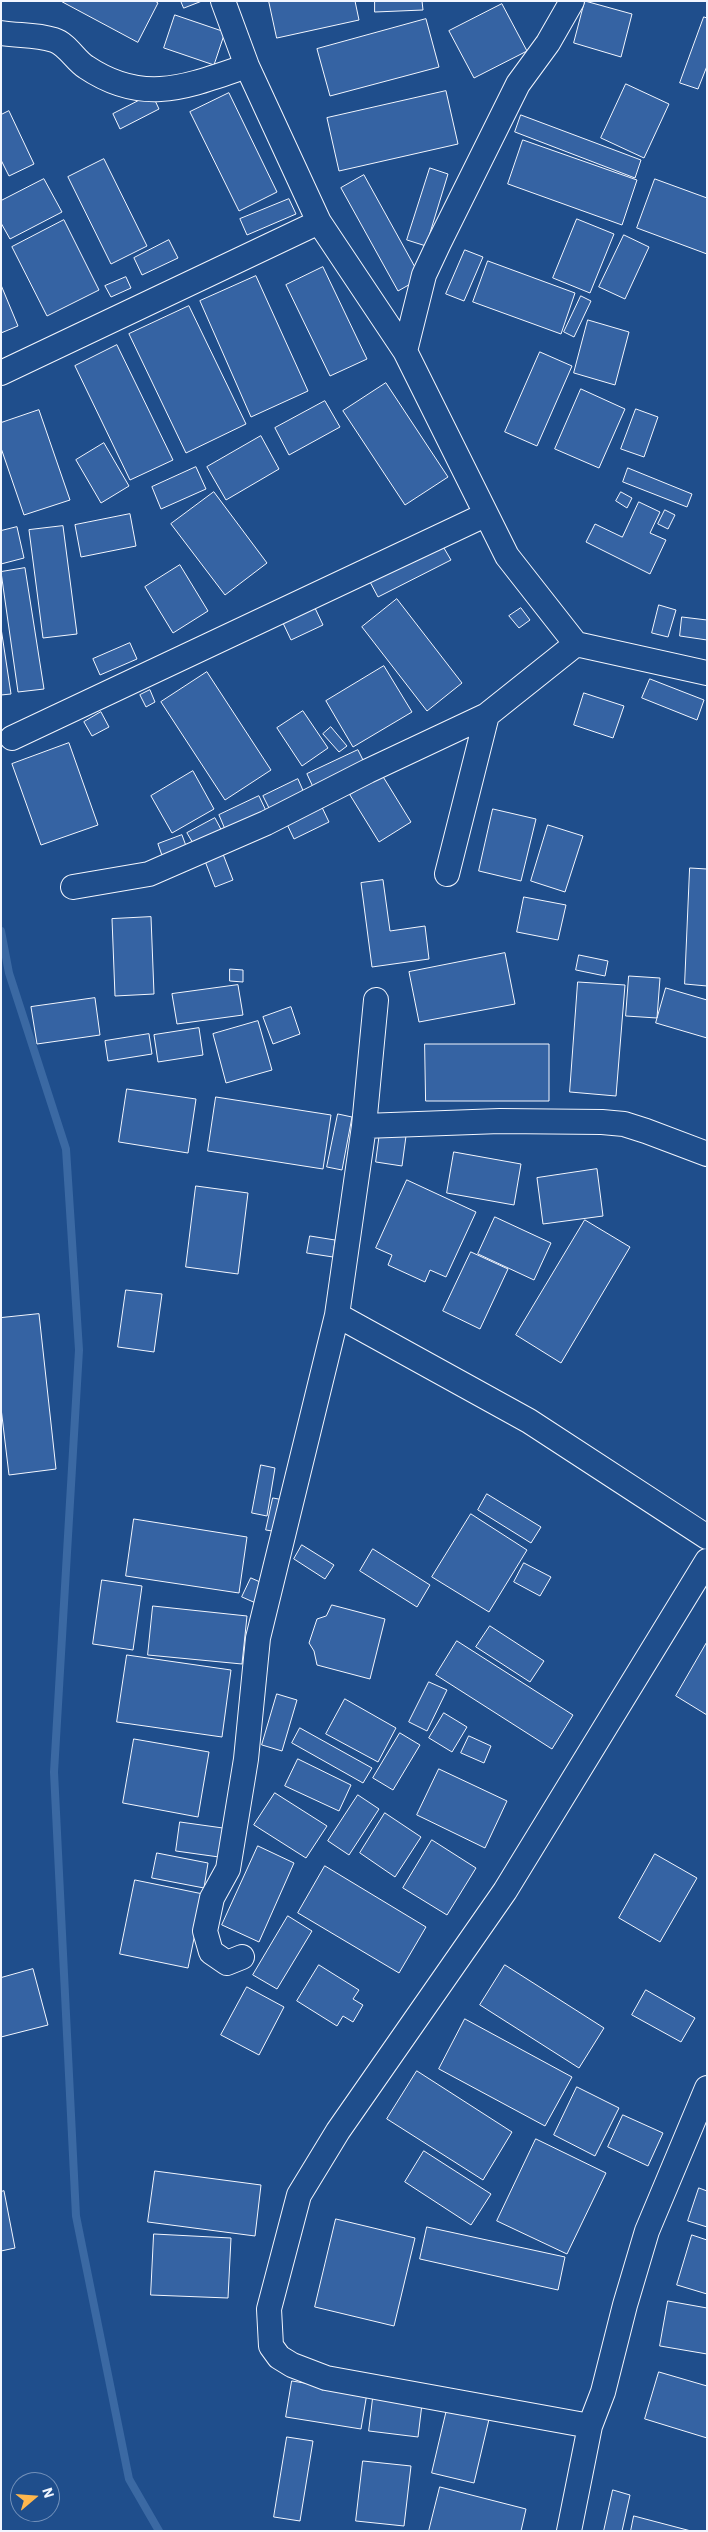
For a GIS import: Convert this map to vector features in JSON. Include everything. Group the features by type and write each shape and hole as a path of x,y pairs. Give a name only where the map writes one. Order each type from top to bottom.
{"street":[{"path":"223,1 247,66 319,222 405,351 507,556 576,644 707,673"},
{"path":"405,351 424,275 439,243 518,84 548,43 572,1"},
{"path":"1,33 30,34 57,41 86,67 128,87 157,90 182,88 247,66"},
{"path":"1,373 319,222"},
{"path":"12,738 485,515"},
{"path":"73,887 149,874 266,823 368,771 487,715 576,644"},
{"path":"447,874 487,715"},
{"path":"242,1956 227,1962 211,1952 205,1931 212,1898 228,1869 246,1759 258,1638 337,1315 364,1126 376,1000"},
{"path":"364,1126 500,1121 602,1122 624,1124 707,1154"},
{"path":"337,1315 529,1421 707,1536"},
{"path":"590,2426 318,2375 292,2365 279,2357 271,2346 269,2309 299,2195 343,2122 505,1891 707,1561"},
{"path":"569,2531 590,2426 603,2392 624,2304 647,2231 707,2088"}],"building":[{"path":"61,1 155,1 158,3 138,42"},
{"path":"181,1 202,1 184,8"},
{"path":"269,1 355,1 359,20 277,38"},
{"path":"375,1 422,1 423,10 375,12"},
{"path":"585,1 632,14 621,57 574,43"},
{"path":"502,4 527,51 474,78 449,31"},
{"path":"175,15 225,32 214,65 164,48"},
{"path":"704,17 707,18 707,66 698,89 680,83"},
{"path":"426,19 439,67 330,96 317,49"},
{"path":"626,84 669,104 644,158 601,138"},
{"path":"446,91 458,144 339,171 327,118"},
{"path":"229,93 277,192 239,211 190,112"},
{"path":"152,94 159,109 120,129 113,114"},
{"path":"9,111 34,164 9,176 1,160 1,115"},
{"path":"521,115 641,160 635,178 515,132"},
{"path":"523,140 637,180 622,225 508,184"},
{"path":"104,159 147,246 111,264 68,177"},
{"path":"430,168 448,174 426,246 407,240"},
{"path":"364,175 421,278 398,291 341,188"},
{"path":"44,179 62,212 10,239 1,223 1,201"},
{"path":"655,179 707,198 707,254 637,228"},
{"path":"289,199 296,214 247,235 240,219"},
{"path":"577,219 614,234 590,293 553,278"},
{"path":"64,220 99,290 47,316 12,247"},
{"path":"624,235 649,247 625,299 599,287"},
{"path":"169,240 178,258 142,275 134,258"},
{"path":"465,250 483,257 464,301 446,294"},
{"path":"488,261 575,293 561,334 473,302"},
{"path":"323,267 367,359 330,376 286,285"},
{"path":"256,276 308,391 251,417 200,301"},
{"path":"126,277 131,288 111,297 105,286"},
{"path":"1,285 18,326 1,333"},
{"path":"581,296 591,301 574,337 564,332"},
{"path":"189,306 246,424 186,453 129,334"},
{"path":"588,320 629,332 615,385 574,373"},
{"path":"117,345 173,460 130,480 75,366"},
{"path":"540,352 572,366 537,446 505,432"},
{"path":"386,383 448,477 405,505 343,411"},
{"path":"581,389 625,409 599,468 555,449"},
{"path":"325,401 340,427 289,455 275,428"},
{"path":"636,409 658,417 644,457 621,449"},
{"path":"39,410 70,500 24,515 1,448 1,423"},
{"path":"261,436 279,469 226,500 207,467"},
{"path":"104,443 129,486 101,503 76,460"},
{"path":"196,467 206,489 161,509 152,487"},
{"path":"628,468 692,494 687,507 623,482"},
{"path":"214,492 267,563 225,595 171,524"},
{"path":"621,492 632,498 627,508 616,501"},
{"path":"639,502 660,512 650,533 666,540 650,574 586,542 595,524 622,537"},
{"path":"665,510 675,515 668,529 658,524"},
{"path":"130,514 136,546 81,557 75,525"},
{"path":"63,526 77,634 43,638 29,530"},
{"path":"17,527 24,558 1,564 1,531"},
{"path":"441,543 451,560 378,597 369,580"},
{"path":"180,565 208,611 173,633 145,587"},
{"path":"25,568 44,689 18,692 1,572"},
{"path":"397,599 462,683 427,711 362,627"},
{"path":"659,605 676,610 668,637 652,633"},
{"path":"315,608 323,625 291,640 283,623"},
{"path":"521,608 530,620 519,628 509,616"},
{"path":"682,617 707,620 707,640 680,636"},
{"path":"1,628 11,694 1,695"},
{"path":"130,643 137,659 100,675 93,659"},
{"path":"384,666 412,712 353,747 326,701"},
{"path":"207,672 271,770 225,800 161,702"},
{"path":"650,679 704,700 697,720 642,698"},
{"path":"150,690 155,702 146,707 140,695"},
{"path":"584,693 624,706 613,738 574,725"},
{"path":"303,711 328,748 302,766 277,728"},
{"path":"101,712 109,727 92,736 84,722"},
{"path":"331,727 347,746 339,752 323,734"},
{"path":"69,743 98,825 41,845 12,764"},
{"path":"358,750 364,762 313,787 307,774"},
{"path":"193,771 214,809 172,833 151,796"},
{"path":"382,775 411,822 379,842 350,795"},
{"path":"298,779 305,795 271,812 263,796"},
{"path":"259,796 268,815 227,834 219,815"},
{"path":"319,801 329,822 294,839 284,818"},
{"path":"493,809 536,819 521,881 479,871"},
{"path":"215,818 224,835 197,850 187,833"},
{"path":"548,825 583,836 565,892 531,881"},
{"path":"182,835 189,854 165,864 158,844"},
{"path":"223,854 233,880 215,887 205,861"},
{"path":"690,868 707,869 707,986 685,984"},
{"path":"383,880 390,931 425,926 429,959 372,967 361,883"},
{"path":"524,897 566,905 558,940 517,932"},
{"path":"151,917 154,994 115,996 112,919"},
{"path":"505,953 515,1004 419,1022 409,972"},
{"path":"579,955 608,961 605,976 576,970"},
{"path":"230,969 243,970 243,982 230,981"},
{"path":"629,976 660,978 657,1018 626,1016"},
{"path":"578,982 625,985 616,1096 570,1092"},
{"path":"238,985 243,1015 177,1024 172,994"},
{"path":"666,988 707,1000 707,1038 656,1023"},
{"path":"95,998 100,1035 37,1044 31,1007"},
{"path":"291,1007 300,1034 273,1044 263,1017"},
{"path":"258,1021 272,1070 226,1083 213,1034"},
{"path":"199,1028 203,1055 158,1062 154,1035"},
{"path":"149,1034 152,1054 108,1061 105,1041"},
{"path":"425,1044 549,1044 549,1101 426,1101"},
{"path":"127,1089 196,1099 188,1153 119,1142"},
{"path":"216,1097 331,1115 323,1169 208,1151"},
{"path":"338,1114 352,1117 342,1170 327,1167"},
{"path":"380,1132 406,1136 402,1166 376,1162"},
{"path":"454,1152 521,1164 514,1205 447,1193"},
{"path":"597,1169 603,1216 543,1224 537,1178"},
{"path":"407,1180 476,1212 446,1277 430,1270 425,1282 388,1265 392,1255 376,1248"},
{"path":"196,1186 248,1193 238,1274 186,1267"},
{"path":"495,1217 551,1243 534,1280 478,1254"},
{"path":"585,1220 630,1247 561,1363 516,1335"},
{"path":"310,1236 335,1240 333,1257 307,1253"},
{"path":"471,1252 508,1269 480,1329 443,1311"},
{"path":"126,1290 162,1294 154,1352 118,1347"},
{"path":"39,1314 56,1469 9,1475 1,1408 1,1318"},
{"path":"261,1465 275,1468 267,1516 252,1513"},
{"path":"487,1494 541,1527 531,1543 478,1510"},
{"path":"273,1498 284,1500 278,1532 266,1530"},
{"path":"471,1514 527,1550 489,1612 432,1577"},
{"path":"134,1519 247,1537 239,1593 126,1576"},
{"path":"302,1545 334,1565 325,1579 294,1559"},
{"path":"373,1549 430,1585 417,1607 360,1571"},
{"path":"524,1563 551,1577 540,1596 514,1582"},
{"path":"251,1578 267,1585 258,1604 242,1597"},
{"path":"102,1580 142,1586 133,1650 93,1644"},
{"path":"332,1605 385,1619 370,1679 317,1665 314,1651 309,1643 317,1619 326,1616"},
{"path":"153,1606 247,1616 242,1664 148,1655"},
{"path":"490,1626 544,1661 530,1682 476,1647"},
{"path":"457,1641 573,1715 552,1749 436,1675"},
{"path":"707,1642 707,1715 676,1696"},
{"path":"127,1655 231,1670 222,1737 117,1722"},
{"path":"429,1682 447,1690 427,1731 409,1722"},
{"path":"277,1694 297,1700 282,1751 262,1745"},
{"path":"345,1699 396,1728 378,1762 326,1734"},
{"path":"444,1713 467,1727 452,1752 429,1738"},
{"path":"300,1728 372,1768 363,1783 292,1743"},
{"path":"400,1733 420,1745 393,1790 373,1778"},
{"path":"469,1736 491,1746 484,1763 461,1753"},
{"path":"134,1739 209,1752 198,1817 123,1803"},
{"path":"298,1759 351,1785 339,1811 285,1786"},
{"path":"439,1769 507,1801 485,1848 417,1815"},
{"path":"275,1793 327,1826 306,1858 254,1825"},
{"path":"358,1795 379,1809 349,1855 328,1841"},
{"path":"385,1813 421,1837 395,1877 360,1853"},
{"path":"180,1822 230,1829 226,1858 176,1851"},
{"path":"432,1840 476,1868 447,1915 403,1888"},
{"path":"258,1846 294,1863 259,1942 222,1925"},
{"path":"157,1853 208,1863 204,1888 152,1878"},
{"path":"655,1854 697,1878 660,1942 619,1918"},
{"path":"325,1866 426,1927 399,1973 298,1913"},
{"path":"135,1880 203,1894 188,1968 120,1954"},
{"path":"288,1916 312,1931 277,1989 253,1975"},
{"path":"319,1965 359,1990 353,1999 363,2005 353,2022 343,2016 337,2026 297,2001"},
{"path":"505,1965 604,2028 579,2068 480,2005"},
{"path":"33,1969 48,2025 1,2037 1,1978"},
{"path":"247,1987 284,2007 259,2055 221,2035"},
{"path":"646,1990 695,2018 681,2042 632,2015"},
{"path":"465,2019 572,2077 545,2126 439,2069"},
{"path":"417,2071 512,2132 483,2180 387,2119"},
{"path":"577,2087 619,2108 595,2156 554,2135"},
{"path":"623,2115 663,2133 648,2166 608,2147"},
{"path":"536,2139 606,2173 567,2254 497,2221"},
{"path":"424,2151 491,2194 471,2225 405,2182"},
{"path":"155,2171 261,2185 255,2236 148,2222"},
{"path":"699,2188 707,2191 707,2227 688,2221"},
{"path":"4,2191 15,2248 1,2251 1,2192"},
{"path":"336,2219 415,2238 394,2326 315,2307"},
{"path":"427,2227 565,2257 558,2290 420,2259"},
{"path":"154,2234 231,2238 228,2298 151,2295"},
{"path":"692,2235 707,2240 707,2294 677,2285"},
{"path":"668,2301 707,2308 707,2354 660,2346"},
{"path":"659,2372 707,2386 707,2438 645,2419"},
{"path":"292,2381 367,2393 361,2429 286,2417"},
{"path":"373,2398 422,2404 418,2437 369,2431"},
{"path":"448,2405 490,2415 474,2483 432,2473"},
{"path":"287,2437 313,2441 300,2521 274,2517"},
{"path":"363,2461 411,2466 404,2526 356,2521"},
{"path":"440,2487 526,2509 521,2531 429,2531"},
{"path":"613,2490 630,2495 622,2531 604,2531"},
{"path":"634,2516 691,2531 631,2531"}],"waterway":[{"path":"1,931 9,973 66,1149 79,1350 54,1772 76,2216 129,2479 159,2531"}]}
